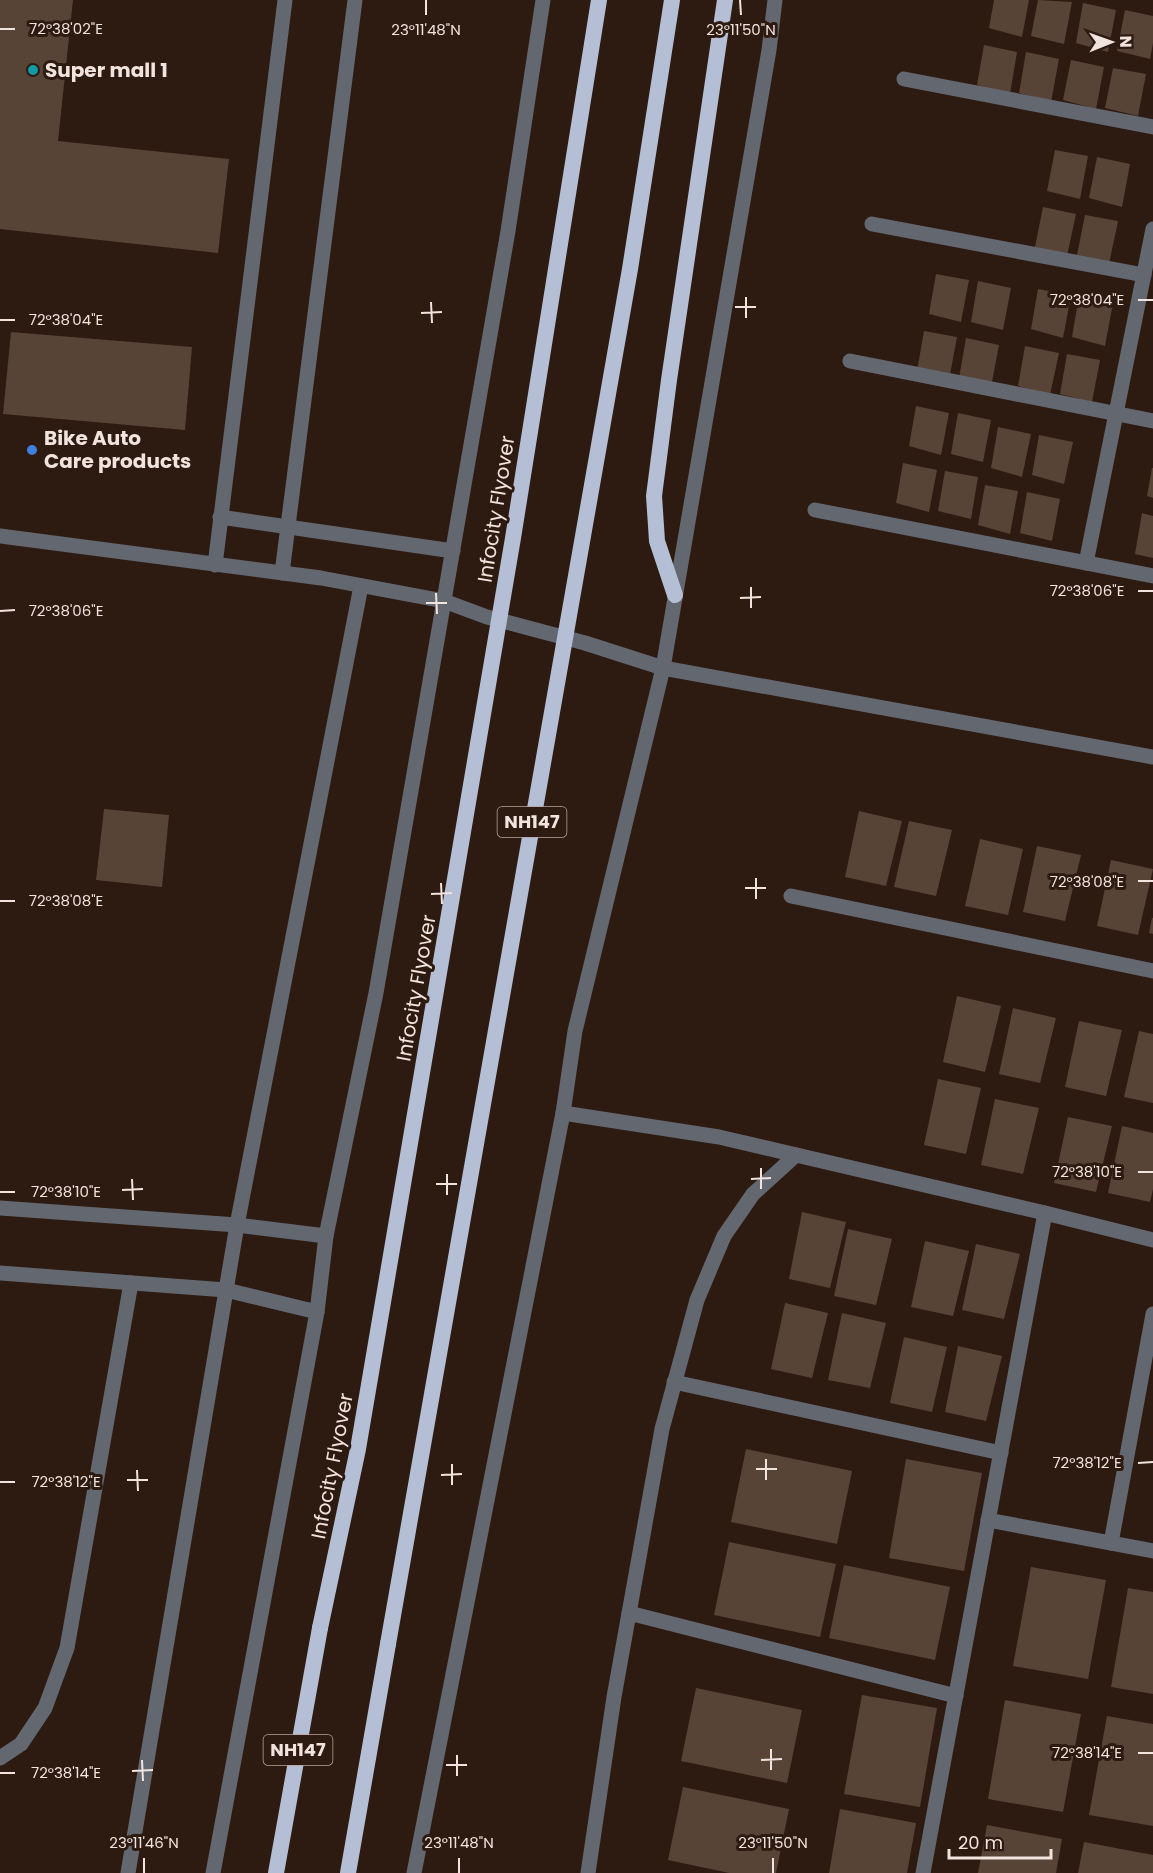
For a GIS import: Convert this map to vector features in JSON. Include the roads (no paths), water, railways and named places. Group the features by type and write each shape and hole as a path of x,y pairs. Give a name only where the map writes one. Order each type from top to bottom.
{"highway":[{"name":"Infocity Flyover","path":"276,1873 320,1628 362,1425 511,550 599,0"},
{"name":"NH147","path":"348,1873 630,269 672,0"},
{"path":"675,595 657,541 654,496 725,0"}],"street":[{"path":"215,565 285,0"},
{"path":"282,573 355,0"},
{"path":"213,1873 317,1312 326,1236 376,993 508,231 543,0"},
{"path":"414,1873 563,1113 575,1031 663,668 770,50 775,0"},
{"path":"904,79 1153,127"},
{"path":"872,224 1144,275"},
{"path":"1086,563 1153,230"},
{"path":"850,361 1153,421"},
{"path":"815,510 1153,576"},
{"path":"220,517 453,551"},
{"path":"0,536 282,573 444,601 487,617 585,643 663,668 1153,757"},
{"path":"128,1873 237,1225 361,586"},
{"path":"791,896 1153,971"},
{"path":"563,1113 719,1137 1153,1240"},
{"path":"588,1873 629,1613 662,1429 697,1300 724,1236 753,1194 796,1155"},
{"path":"0,1208 237,1225 326,1236"},
{"path":"923,1873 1045,1213"},
{"path":"0,1273 226,1290 317,1312"},
{"path":"0,1758 21,1744 45,1708 68,1648 131,1283"},
{"path":"1111,1543 1153,1314"},
{"path":"674,1382 1001,1453"},
{"path":"988,1520 1153,1551"},
{"path":"629,1613 956,1695"}],"place":[{"name":"Super mall 1","path":"33,70"},
{"name":"Bike Auto Care products","path":"32,450"}]}
